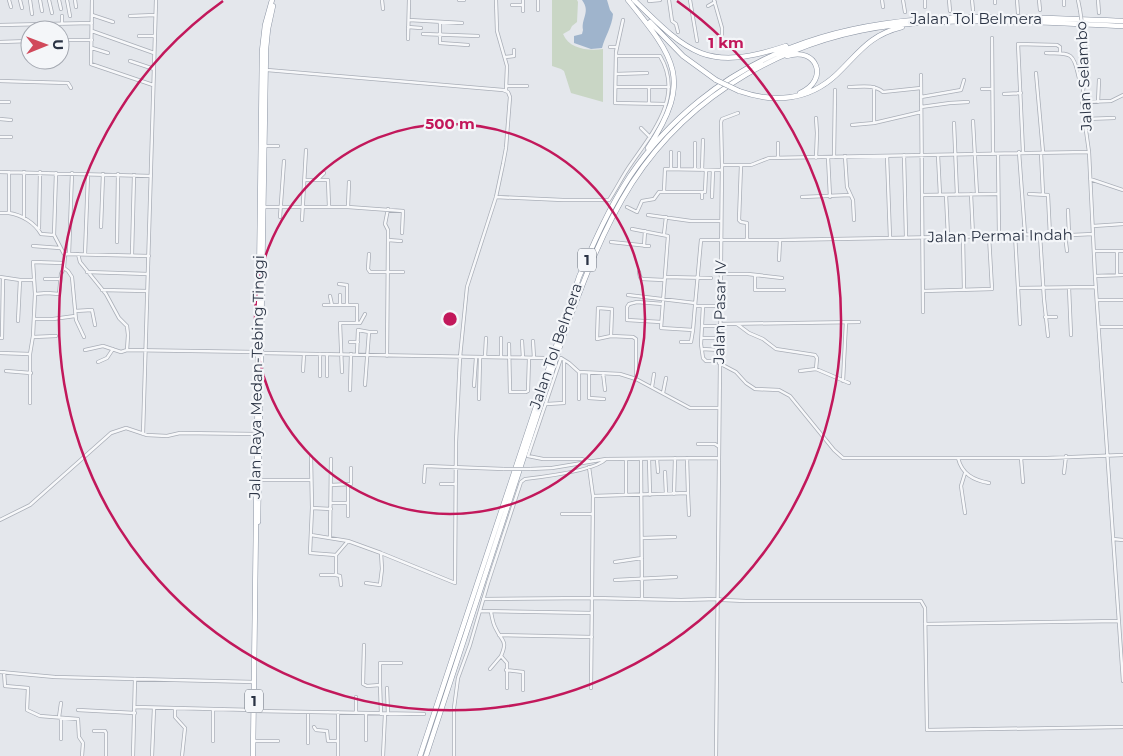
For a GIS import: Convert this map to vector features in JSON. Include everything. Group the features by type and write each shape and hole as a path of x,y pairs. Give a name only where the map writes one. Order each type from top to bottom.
{"highway":[{"name":"Jalan Raya Medan-Tebing Tinggi","path":"259,352 265,70 268,29 274,0"},
{"name":"Jalan Raya Medan-Tebing Tinggi","path":"254,756 262,51 265,25 274,0"},
{"path":"631,0 683,45 696,52 718,58 747,57 815,38"},
{"path":"631,0 675,46 717,79 754,95 775,99 790,98 817,89 834,76 862,47 877,36 891,30 921,23"},
{"path":"631,0 660,41 671,62 674,82 674,95 668,116 631,175"},
{"name":"Jalan Tol Belmera","path":"420,756 580,277 614,203 631,175 665,133 709,92 742,70 764,58 815,38 870,25 937,18 978,17 1123,21"},
{"name":"Jalan Tol Belmera","path":"426,756 564,334 591,261 609,223 633,182 647,161 680,125 732,82 763,64 801,48 844,35 887,26 921,23 976,22 1123,26"},
{"path":"740,90 765,96 793,95 810,88 817,77 817,67 812,60 803,54 791,55 763,64"},
{"name":"Jalan Raya Medan-Tebing Tinggi","path":"254,756 259,480 258,434"}],"street":[{"path":"10,0 11,7"},
{"path":"20,0 22,8"},
{"path":"30,0 32,14"},
{"path":"40,0 42,10"},
{"path":"49,0 52,13"},
{"path":"59,0 60,10"},
{"path":"67,0 70,16"},
{"path":"75,0 76,6"},
{"path":"92,0 92,48 90,60 92,64 153,85"},
{"path":"143,434 156,0"},
{"path":"382,0 383,9"},
{"path":"408,39 409,0"},
{"path":"458,0 464,0"},
{"path":"496,0 498,31 505,57 508,86 506,90"},
{"path":"523,0 524,12"},
{"path":"538,0 538,10"},
{"path":"649,1 660,0"},
{"path":"669,0 671,20 676,24 678,32"},
{"path":"690,0 697,41"},
{"path":"882,0 883,7"},
{"path":"903,0 905,12"},
{"path":"925,0 925,7"},
{"path":"949,0 950,11"},
{"path":"972,0 973,10"},
{"path":"1017,0 1018,13"},
{"path":"1040,0 1040,10"},
{"path":"1064,0 1064,5"},
{"name":"Jalan Selambo","path":"1078,0 1086,59 1082,102 1089,152 1094,276 1123,681"},
{"path":"1098,0 1099,13"},
{"path":"708,6 714,1 722,28 722,47"},
{"path":"512,5 523,5"},
{"path":"92,15 113,22"},
{"path":"130,16 155,15"},
{"path":"409,20 462,23"},
{"path":"622,20 616,56 616,103 666,104"},
{"path":"440,22 440,43 468,46"},
{"path":"70,24 92,23"},
{"path":"0,26 20,26"},
{"path":"408,27 421,28"},
{"path":"92,31 154,53"},
{"path":"423,34 478,36"},
{"path":"138,36 154,36"},
{"path":"992,38 993,154"},
{"path":"70,40 92,40"},
{"path":"0,42 20,41"},
{"path":"1025,234 1018,44 1057,45 1060,47 1060,53"},
{"path":"610,47 617,47"},
{"path":"92,48 108,53"},
{"path":"505,57 514,56 514,50"},
{"path":"1046,53 1060,53 1073,57 1076,60 1079,81 1083,85"},
{"path":"496,197 609,200 627,169 660,121 669,87 667,70 659,55 616,56"},
{"path":"130,61 154,69"},
{"path":"265,70 506,90"},
{"path":"616,74 647,73"},
{"path":"1036,73 1043,194"},
{"path":"921,75 923,312"},
{"path":"921,97 961,90 964,80"},
{"path":"1098,102 1099,80"},
{"path":"0,82 68,83 71,88"},
{"path":"508,86 527,86"},
{"path":"616,87 669,87"},
{"path":"649,87 649,103"},
{"path":"849,87 874,87 880,88 882,92 921,88"},
{"path":"874,87 874,123"},
{"path":"982,89 992,90"},
{"path":"311,535 348,541 381,552 455,583 456,449 460,357 467,287 496,197 506,148 510,96 506,90"},
{"path":"834,157 835,90"},
{"path":"1004,94 1021,93"},
{"path":"1082,102 1115,100 1123,96"},
{"path":"0,102 9,102"},
{"path":"921,107 968,102"},
{"path":"852,125 874,123 921,112"},
{"name":"Jalan Pasar IV","path":"716,756 721,120 738,113"},
{"path":"816,118 816,158"},
{"path":"1084,119 1114,118"},
{"path":"0,119 11,120"},
{"path":"973,122 977,194"},
{"path":"954,123 957,195"},
{"path":"641,128 650,137"},
{"path":"0,137 11,137"},
{"path":"628,207 636,212 642,201 654,199 659,192 706,191 703,140"},
{"path":"695,143 695,169"},
{"path":"778,143 778,158"},
{"path":"264,146 278,146"},
{"path":"302,220 306,150"},
{"path":"671,152 671,169"},
{"path":"722,165 754,164 765,158 1089,152"},
{"path":"679,153 679,169"},
{"path":"938,154 940,194"},
{"path":"998,154 998,236"},
{"path":"904,155 906,237"},
{"path":"845,156 847,187 853,200 854,220"},
{"path":"887,156 890,238"},
{"path":"828,157 830,196"},
{"path":"280,217 284,161"},
{"path":"741,165 739,220 747,223 747,240"},
{"path":"664,191 664,170 721,170"},
{"path":"712,197 713,170"},
{"path":"0,172 151,176"},
{"path":"9,172 9,213"},
{"path":"24,172 24,218"},
{"path":"40,172 39,228 41,234 54,235"},
{"path":"35,294 59,294 61,272 64,268 64,254 54,235 56,173"},
{"path":"69,254 72,173"},
{"path":"316,180 324,173"},
{"path":"85,254 88,174"},
{"path":"101,227 103,174"},
{"path":"117,242 118,174"},
{"path":"132,255 134,175"},
{"path":"305,180 328,180 329,207"},
{"path":"1090,180 1123,190"},
{"path":"348,207 349,182"},
{"path":"702,192 702,198"},
{"path":"971,194 973,236"},
{"path":"922,195 997,194"},
{"path":"1029,194 1047,194 1050,236"},
{"path":"802,197 850,195"},
{"path":"946,195 948,237"},
{"path":"263,207 348,207 403,211 402,232"},
{"path":"387,356 388,230 385,224 387,222 388,209"},
{"path":"1066,251 1068,210"},
{"path":"0,214 9,213 24,218 39,228"},
{"path":"648,215 691,221 721,221"},
{"path":"664,234 666,217"},
{"path":"1093,226 1123,224"},
{"path":"632,228 668,236 662,329 693,330"},
{"path":"644,246 645,231"},
{"path":"1015,234 1020,324"},
{"name":"Jalan Permai Indah","path":"697,278 701,240 1093,234"},
{"path":"963,236 964,290"},
{"path":"923,291 991,290 993,288 989,236"},
{"path":"1040,236 1048,336"},
{"path":"388,240 401,241"},
{"path":"779,260 780,240"},
{"path":"610,242 649,246"},
{"path":"33,246 60,248"},
{"path":"1094,251 1123,250"},
{"path":"1117,251 1117,275"},
{"path":"64,254 149,256"},
{"path":"78,254 79,260 87,272 128,328 127,350"},
{"path":"369,254 369,271 403,272"},
{"path":"30,402 30,354 33,337 35,294 33,262 64,263"},
{"path":"64,268 72,277 74,311 84,337"},
{"path":"87,272 148,274"},
{"path":"639,272 642,279 711,278"},
{"path":"720,274 782,278"},
{"path":"755,275 755,290 784,290"},
{"path":"1094,276 1123,275"},
{"path":"0,338 2,338 2,277 33,280"},
{"path":"44,278 60,279"},
{"path":"681,342 691,342 697,278"},
{"path":"18,321 20,280"},
{"path":"338,284 347,285 347,305"},
{"path":"1018,288 1043,289 1096,286"},
{"path":"1069,288 1071,335"},
{"path":"102,290 148,292"},
{"path":"340,295 340,305"},
{"path":"628,295 663,298 703,306 720,306"},
{"path":"330,296 332,305"},
{"path":"1096,300 1123,300"},
{"path":"662,322 627,320 627,307 629,304 637,302 663,304"},
{"path":"324,305 358,305 357,323"},
{"path":"703,306 702,349 704,360 719,362 736,372 746,383 755,389 779,390 790,396 841,458 1021,458 1123,455"},
{"path":"610,336 611,308 598,308 597,339 610,336 633,336 636,339 636,378"},
{"path":"74,311 92,310 95,325"},
{"path":"342,372 340,323 360,323 365,314"},
{"path":"34,319 75,316"},
{"path":"1045,317 1056,317"},
{"path":"843,381 846,322"},
{"path":"702,326 859,322"},
{"path":"737,324 776,349 813,354 817,358 816,369"},
{"path":"1098,328 1123,327"},
{"path":"357,354 358,329 376,332"},
{"path":"366,385 369,332"},
{"path":"33,337 56,336"},
{"path":"485,357 486,338"},
{"path":"501,338 501,358"},
{"path":"702,338 720,338"},
{"path":"522,341 523,358"},
{"path":"533,341 534,358"},
{"path":"350,342 358,342"},
{"path":"509,344 510,392 528,391 529,358"},
{"path":"85,350 102,346 123,352 127,350 544,358"},
{"path":"702,349 720,350"},
{"path":"98,362 107,358 113,350"},
{"path":"0,353 30,354"},
{"path":"304,354 304,371"},
{"path":"320,354 320,376"},
{"path":"328,354 328,376"},
{"path":"350,390 351,354"},
{"path":"474,386 478,357"},
{"path":"478,357 479,399"},
{"path":"589,461 581,459 544,459 528,456 561,358 579,372 620,374 636,378 690,408 718,408"},
{"path":"547,404 564,403 564,360"},
{"path":"800,371 816,369 849,383"},
{"path":"6,372 31,373"},
{"path":"579,372 579,399"},
{"path":"588,373 589,398 604,399"},
{"path":"603,373 605,390"},
{"path":"652,387 654,374"},
{"path":"663,393 666,378"},
{"path":"0,520 30,505 111,433 126,428 143,434 168,436 180,433 258,434"},
{"path":"698,444 715,444 718,446"},
{"path":"1064,473 1066,456"},
{"path":"312,457 310,553 336,555"},
{"path":"674,494 675,458"},
{"path":"688,458 689,515"},
{"path":"424,482 424,467 530,469 552,468 606,459 718,458"},
{"path":"958,458 960,466 966,473 978,481 989,483"},
{"path":"1021,458 1023,482"},
{"path":"454,756 456,686 521,482 525,479 555,476 589,467 606,459"},
{"path":"626,459 626,495"},
{"path":"641,459 642,599"},
{"path":"649,459 650,495"},
{"path":"658,459 658,472"},
{"path":"330,538 331,460"},
{"path":"589,467 593,496 591,688"},
{"path":"348,516 348,485 351,483 350,468"},
{"path":"666,472 666,494"},
{"path":"965,513 962,486 966,473"},
{"path":"259,480 311,480"},
{"path":"331,484 348,485"},
{"path":"441,484 456,484"},
{"path":"593,496 688,493"},
{"path":"331,503 348,503"},
{"path":"312,508 331,509"},
{"path":"562,514 592,514"},
{"path":"642,538 675,537"},
{"path":"1113,539 1123,540"},
{"path":"336,575 336,555 348,541"},
{"path":"366,583 379,586 381,584 381,552"},
{"path":"615,562 642,558"},
{"path":"321,575 340,576 341,585"},
{"path":"615,580 676,577"},
{"path":"483,598 704,600 718,598 746,601 920,601 925,606 926,729 1123,727"},
{"path":"480,611 592,613"},
{"path":"490,669 501,656 505,647 502,638 493,624 491,612"},
{"path":"925,624 1119,621"},
{"path":"499,635 592,636"},
{"path":"364,645 363,684 367,686 380,686"},
{"path":"501,656 506,660 507,688"},
{"path":"381,714 380,664 401,663"},
{"path":"506,670 523,672 524,690"},
{"path":"0,672 55,677 254,682"},
{"path":"4,672 5,686 28,688 27,710 40,716 78,719 79,737 83,743 82,756"},
{"path":"133,756 135,679"},
{"path":"383,756 387,714 387,688"},
{"path":"356,697 356,713"},
{"path":"61,703 61,740"},
{"path":"135,708 424,714"},
{"path":"152,756 154,708"},
{"path":"175,709 175,717 185,729 182,756"},
{"path":"78,710 135,714"},
{"path":"213,710 213,741"},
{"path":"308,712 308,743"},
{"path":"338,712 338,756"},
{"path":"366,713 366,740"},
{"path":"314,727 316,730 327,731 328,741 338,741"},
{"path":"94,731 105,731 106,733 106,756"},
{"path":"255,741 278,741"}],"green space":[{"path":"552,0 577,0 578,2 577,22 570,30 563,34 570,43 585,49 603,49 603,102 571,93 564,71 552,66"}],"water":[{"path":"582,0 607,0 613,14 602,48 591,49 574,43 574,36 582,34 583,30 586,8"}]}
